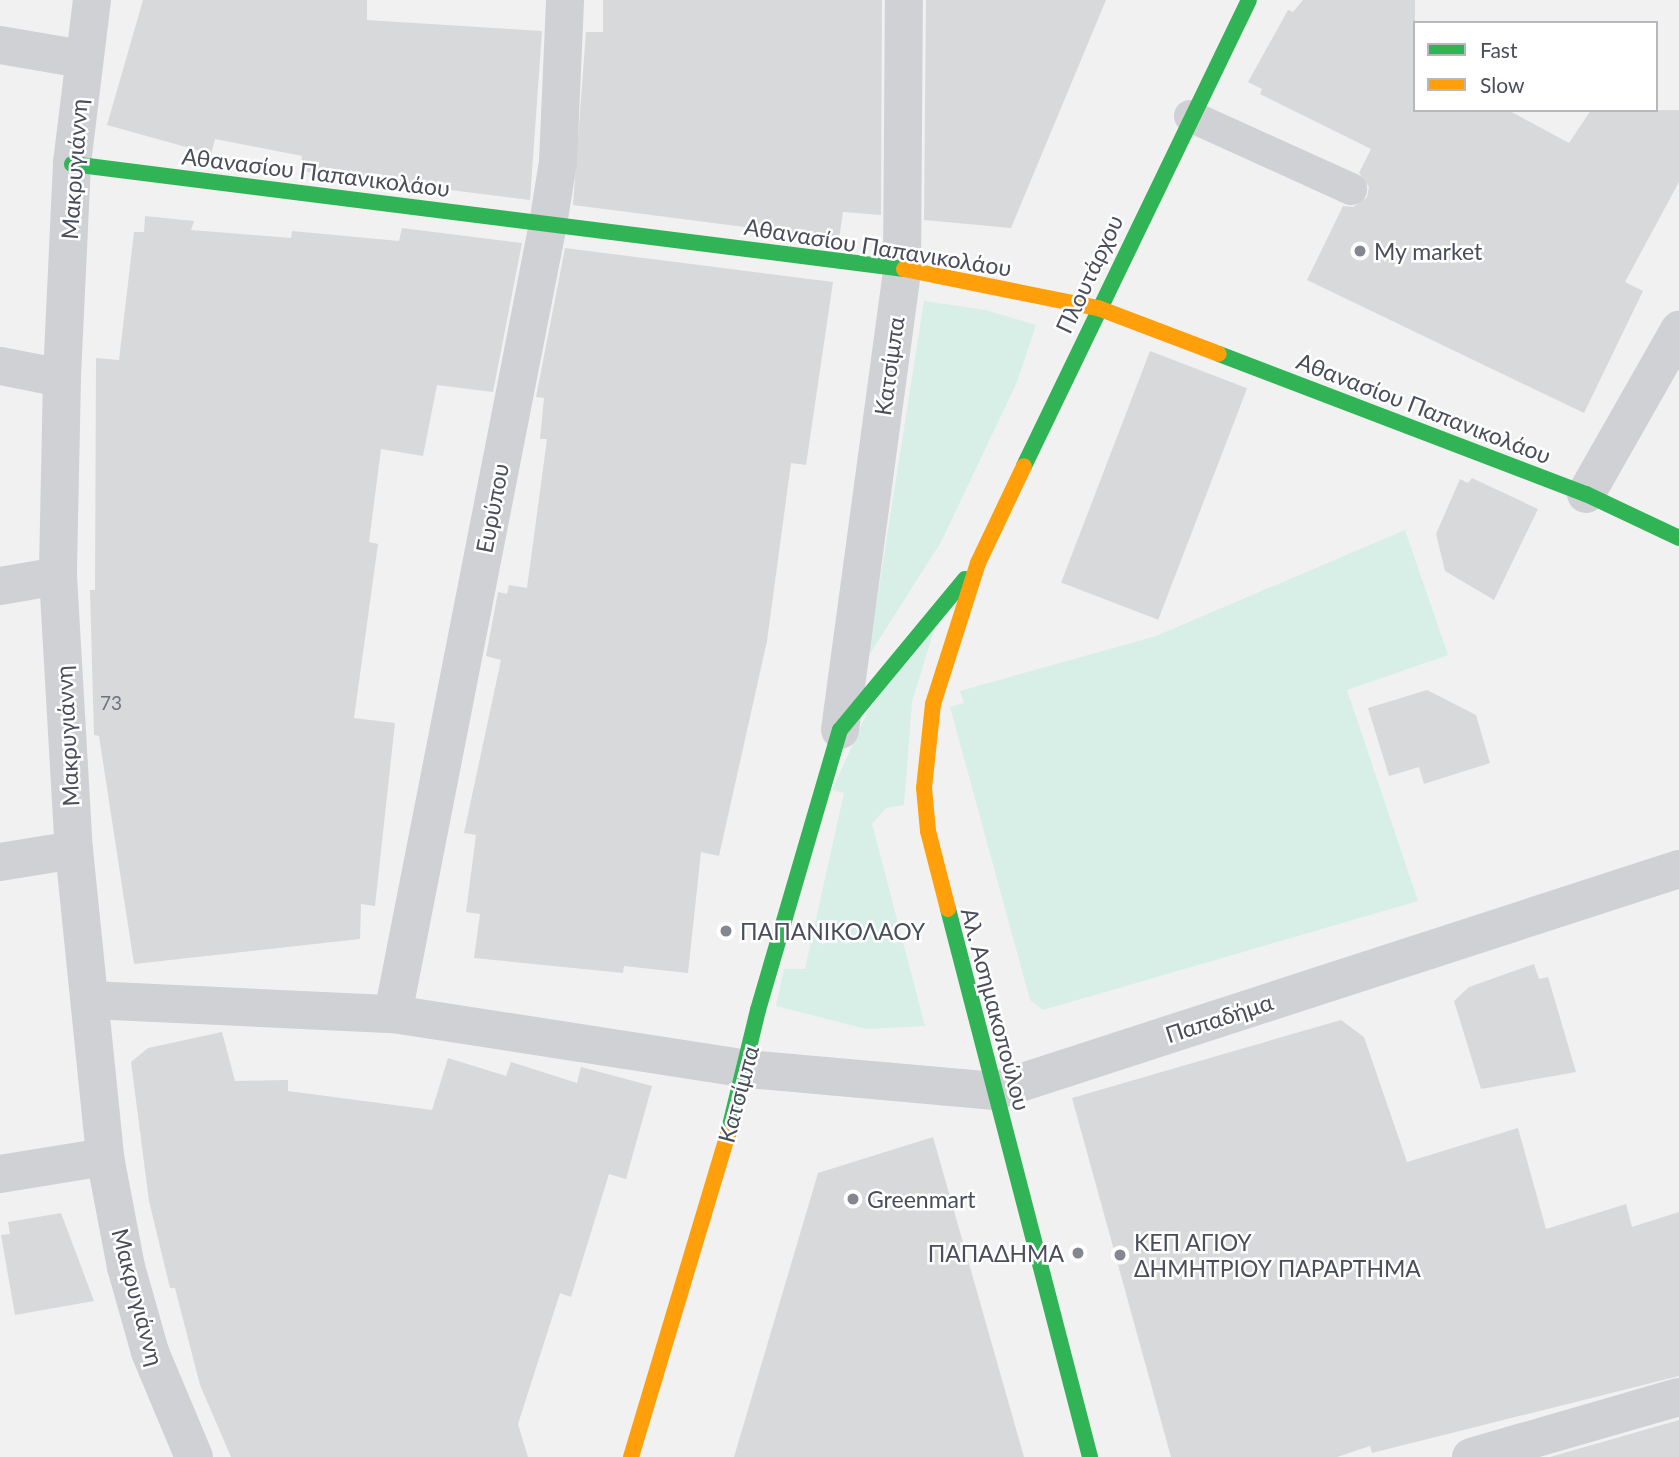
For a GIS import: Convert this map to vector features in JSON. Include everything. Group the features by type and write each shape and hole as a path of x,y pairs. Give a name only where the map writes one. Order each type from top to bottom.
{"street":[{"name":"Μακρυγιάννη","path":"92,0 82,59 72,164 62,378 58,576 74,850 105,1157 150,1352 194,1457"},
{"name":"Ευρύπου","path":"393,1014 548,224 558,162 565,0"},
{"name":"Κατσίμπα","path":"631,1457 748,1069 758,1010 840,730 902,269 904,0"},
{"name":"Πλουτάρχου","path":"976,567 1190,116 1249,0"},
{"path":"0,45 82,59"},
{"name":"Αθανασίου Παπανικολάου","path":"72,164 902,269 1098,308 1586,495 1679,538"},
{"path":"1586,495 1679,330"},
{"path":"0,366 62,378"},
{"name":"Κατσίμπα","path":"840,730 976,567"},
{"name":"Αλ. Ασημακοπούλου","path":"976,567 933,704 924,788 950,930 995,1091 1090,1457"},
{"path":"0,586 58,576"},
{"path":"0,862 74,850"},
{"name":"Παπαδήμα","path":"91,1000 393,1014 748,1069 995,1091 1679,869"},
{"path":"0,1174 105,1157"},
{"path":"1471,1457 1679,1397"}],"lane":[{"path":"1190,116 1351,189"}],"green space":[{"path":"924,301 986,310 1036,325 1017,382 941,542 868,657"},
{"path":"1405,530 1448,655 1347,690 1418,901 1043,1010 1030,1000 950,707 964,703 960,691 1156,636"},
{"path":"946,591 912,702 904,805 886,808 872,824 925,1026 866,1029 776,1006 784,969 805,969 844,793 832,790 866,715"}],"building":[{"path":"143,0 367,0 367,20 542,31 530,200 300,171 302,156 215,139 211,154 107,125"},
{"path":"603,0 882,0 881,215 843,212 839,239 573,205 586,32 603,32"},
{"path":"926,0 1106,0 1011,228 924,220"},
{"path":"1303,0 1415,0 1413,112 1512,112 1569,143 1590,112 1679,110 1679,182 1625,282 1643,291 1584,413 1307,280 1343,206 1353,207 1367,197 1369,187 1359,173 1371,149 1260,94 1262,89 1248,82 1288,10 1293,12"},
{"path":"145,216 194,221 191,230 291,238 292,231 399,241 402,228 522,243 493,392 437,385 423,456 381,449 369,542 378,544 354,718 395,723 375,906 361,904 360,939 134,964 99,736 94,735 90,590 95,590 96,358 119,360 134,232 144,232"},
{"path":"565,248 833,282 806,465 791,463 767,641 719,856 701,852 688,973 624,966 623,973 474,958 480,914 466,912 476,835 464,833 501,660 486,656 498,592 507,594 509,585 527,588 547,439 540,439 544,398 536,397"},
{"path":"1150,351 1247,388 1158,620 1061,583"},
{"path":"1472,478 1538,509 1494,600 1445,571 1436,534 1460,479 1468,483"},
{"path":"1427,690 1476,715 1490,763 1424,784 1419,767 1389,776 1368,708"},
{"path":"1534,964 1539,979 1548,977 1576,1072 1481,1089 1454,1001 1469,987"},
{"path":"1341,1020 1364,1037 1407,1162 1518,1128 1546,1229 1626,1204 1632,1227 1679,1212 1679,1376 1372,1453 1370,1446 1337,1457 1171,1457 1072,1098"},
{"path":"222,1032 235,1081 288,1080 288,1091 432,1110 448,1058 506,1076 511,1062 577,1083 581,1067 652,1086 626,1179 609,1174 571,1297 560,1293 518,1424 528,1457 231,1457 200,1385 175,1288 170,1288 149,1201 131,1062 148,1048"},
{"path":"933,1137 1024,1457 734,1457 818,1173"},
{"path":"61,1213 94,1301 15,1315 1,1235 10,1234 8,1222"},
{"path":"1679,1420 1679,1457 1550,1457"}],"traffic: fast":[{"path":"1024,466 1249,0"},
{"path":"72,164 904,269"},
{"path":"1219,354 1586,494 1679,538"},
{"path":"728,1134 758,1010 840,730 965,579"},
{"path":"948,909 1090,1457"}],"traffic: slow":[{"path":"904,269 1098,308 1219,354"},
{"path":"948,909 928,831 924,788 933,704 978,563 1024,466"},
{"path":"631,1457 728,1134"}],"place":[{"name":"My market","path":"1360,251"},
{"name":"ΠΑΠΑΝΙΚΟΛΑΟΥ","path":"726,931"},
{"name":"Greenmart","path":"853,1199"},
{"name":"ΠΑΠΑΔΗΜΑ","path":"1078,1253"},
{"name":"ΚΕΠ ΑΓΙΟΥ ΔΗΜΗΤΡΙΟΥ ΠΑΡΑΡΤΗΜΑ","path":"1120,1255"}]}
